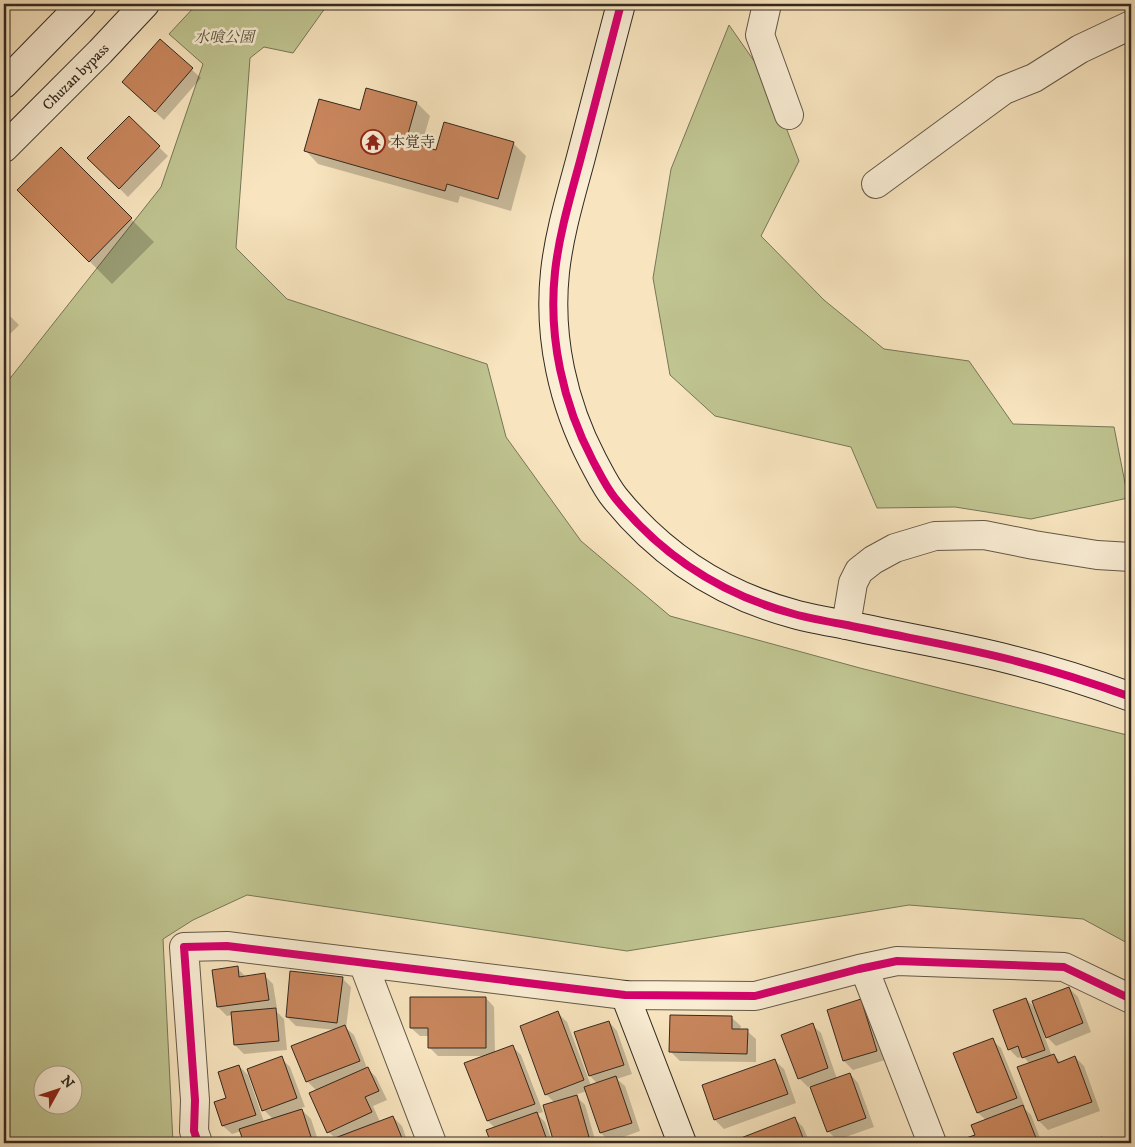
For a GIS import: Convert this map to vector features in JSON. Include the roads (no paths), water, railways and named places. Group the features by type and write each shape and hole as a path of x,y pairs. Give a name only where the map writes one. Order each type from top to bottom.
{"street":[{"path":"4,84 82,4"},
{"name":"Chuzan bypass","path":"4,148 145,4"},
{"path":"621,4 564,221 555,273 555,340 560,372 569,406 584,444 614,498 668,552 692,570 751,601 794,614 1012,660 1131,697"},
{"path":"767,4 760,35 789,115"},
{"path":"876,184 1004,90 1034,78 1080,49 1131,25"},
{"path":"846,625 853,583 859,571 873,560 895,548 935,536 984,535 1097,555 1131,557"},
{"path":"198,1143 194,1131 195,1100 184,947 227,946 625,996 755,996 897,961 1064,966 1131,999"},
{"path":"362,963 432,1143"},
{"path":"864,968 932,1143"},
{"path":"625,996 682,1143"}],"place":[{"name":"本覚寺","path":"373,142"}],"park label":[{"name":"水喰公園","path":"224,37"}]}
